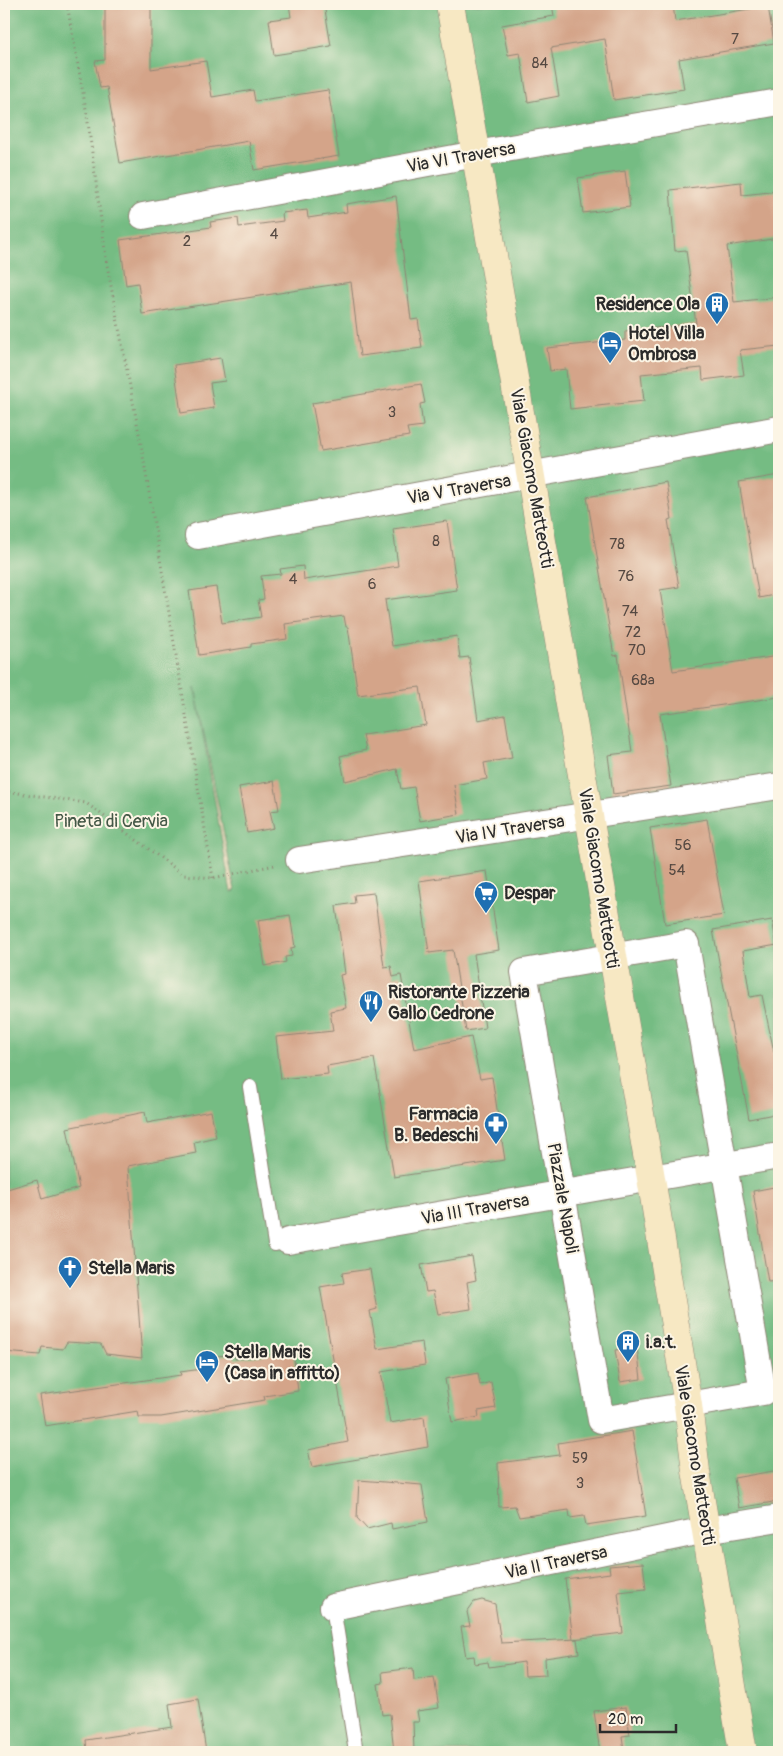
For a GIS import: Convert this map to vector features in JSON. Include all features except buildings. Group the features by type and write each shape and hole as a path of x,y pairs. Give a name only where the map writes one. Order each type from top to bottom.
{"street":[{"name":"Viale Giacomo Matteotti","path":"450,4 651,1178 743,1752"},
{"name":"Via VI Traversa","path":"143,216 476,154 779,102"},
{"name":"Via V Traversa","path":"198,536 779,429"},
{"name":"Via IV Traversa","path":"299,860 589,817 779,786"},
{"name":"Piazzale Napoli","path":"686,944 724,1166 763,1392 601,1420 524,972 686,944"},
{"name":"Via III Traversa","path":"288,1241 779,1156"},
{"name":"Via II Traversa","path":"333,1608 706,1530 779,1518"}],"lane":[{"path":"250,1087 275,1244 288,1241"},
{"path":"333,1608 356,1752"}],"path":[{"path":"67,4 87,115 107,265 140,435 175,651 186,704 213,878"},
{"path":"4,791 86,803 184,875 213,878 299,860"}],"green space":[{"name":"Pineta di Cervia","path":"4,4 779,4 779,1752 4,1752","holes":["195,688 235,891 231,892"]}],"place":[{"name":"Residence Ola","path":"717,325"},
{"name":"Hotel Villa Ombrosa","path":"610,364"},
{"name":"Despar","path":"486,914"},
{"name":"Ristorante Pizzeria Gallo Cedrone","path":"371,1023"},
{"name":"Farmacia B. Bedeschi","path":"496,1145"},
{"name":"Stella Maris","path":"70,1289"},
{"name":"i.a.t.","path":"628,1363"},
{"name":"Stella Maris (Casa in affitto)","path":"207,1383"}]}
